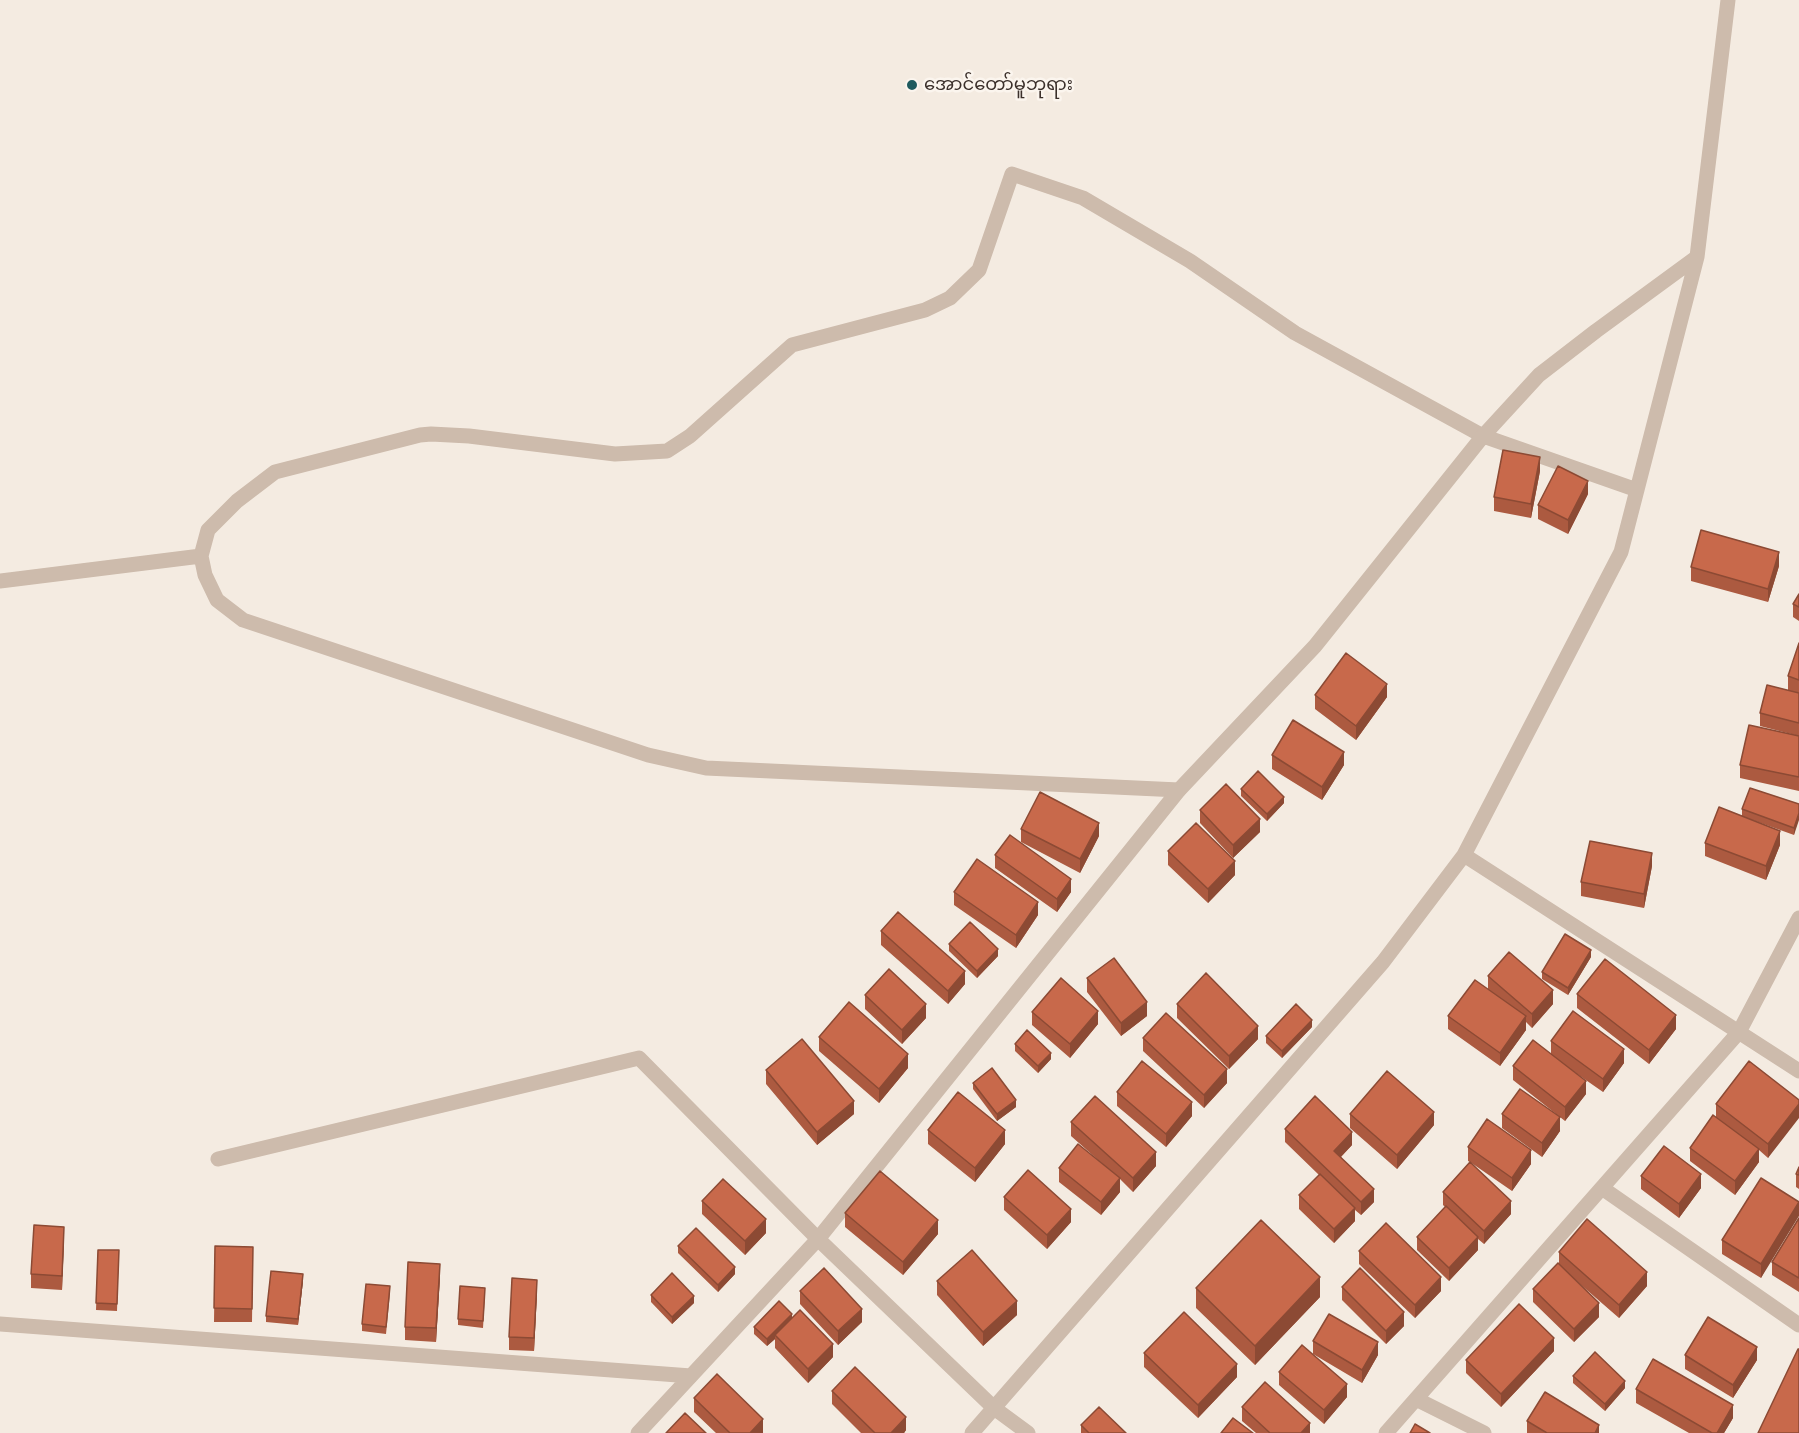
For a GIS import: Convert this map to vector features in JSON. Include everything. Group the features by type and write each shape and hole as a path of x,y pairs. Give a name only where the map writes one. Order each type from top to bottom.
{"street":[{"path":"972,1433 1383,962 1464,855 1621,552 1697,257 1728,0"},
{"path":"1179,790 706,768 648,754 243,620 217,600 205,575 201,556 208,530 237,501 275,472 420,435 470,436 615,454 667,451 690,436 792,345 925,310 950,298 980,270 1012,174 1083,198 1190,261 1295,333 1484,436 1637,490"},
{"path":"638,1433 818,1239 1179,790 1316,646 1484,436 1539,375 1697,257"},
{"path":"0,580 201,556"},
{"path":"1464,855 1799,1071"},
{"path":"1386,1433 1739,1032 1799,918"},
{"path":"218,1160 639,1058 818,1239 994,1408 1028,1433"},
{"path":"1602,1188 1799,1325"},
{"path":"0,1324 692,1376"},
{"path":"1416,1399 1484,1433"}],"building":[{"path":"1503,450 1540,457 1531,504 1494,497"},
{"path":"1558,466 1588,481 1568,520 1538,505"},
{"path":"1701,530 1779,552 1768,589 1691,567"},
{"path":"1799,594 1799,607 1793,604"},
{"path":"1799,643 1799,680 1788,676"},
{"path":"1346,653 1387,684 1356,726 1315,695"},
{"path":"1767,685 1799,693 1799,723 1760,713"},
{"path":"1293,720 1344,752 1322,787 1272,755"},
{"path":"1749,725 1799,736 1799,777 1740,765"},
{"path":"1258,771 1284,797 1267,814 1241,789"},
{"path":"1226,784 1260,819 1233,845 1200,810"},
{"path":"1750,788 1799,804 1799,813 1794,828 1742,809"},
{"path":"1040,792 1099,823 1080,859 1021,829"},
{"path":"1719,807 1780,831 1766,866 1705,843"},
{"path":"1196,823 1235,861 1208,889 1168,851"},
{"path":"1010,835 1071,879 1057,899 995,855"},
{"path":"1590,841 1652,853 1644,894 1581,882"},
{"path":"977,859 1038,902 1016,935 954,892"},
{"path":"898,912 965,971 948,991 881,931"},
{"path":"970,922 998,949 977,971 949,944"},
{"path":"1565,934 1591,950 1568,988 1542,972"},
{"path":"1509,952 1553,990 1532,1014 1488,976"},
{"path":"1114,958 1147,1002 1121,1023 1087,978"},
{"path":"1605,959 1676,1015 1649,1050 1577,994"},
{"path":"889,969 926,1004 902,1030 865,995"},
{"path":"1206,973 1258,1026 1229,1056 1177,1004"},
{"path":"1061,978 1098,1011 1070,1044 1032,1012"},
{"path":"1475,980 1526,1016 1500,1053 1448,1016"},
{"path":"849,1002 908,1054 879,1089 819,1037"},
{"path":"1296,1004 1312,1020 1282,1051 1266,1036"},
{"path":"1573,1011 1624,1049 1603,1079 1551,1041"},
{"path":"1166,1013 1227,1069 1204,1095 1143,1038"},
{"path":"1027,1030 1051,1053 1038,1066 1015,1044"},
{"path":"802,1039 854,1101 817,1132 766,1070"},
{"path":"1533,1040 1586,1081 1565,1107 1513,1066"},
{"path":"1142,1061 1192,1102 1166,1134 1117,1092"},
{"path":"1749,1061 1799,1100 1799,1104 1768,1144 1716,1104"},
{"path":"992,1068 1016,1100 997,1114 973,1083"},
{"path":"1387,1071 1434,1112 1397,1155 1350,1114"},
{"path":"1520,1089 1560,1117 1542,1143 1502,1114"},
{"path":"958,1092 1005,1130 975,1168 928,1130"},
{"path":"1095,1096 1156,1152 1133,1178 1071,1122"},
{"path":"1315,1096 1352,1132 1334,1151 1374,1189 1361,1202 1285,1129"},
{"path":"1713,1115 1759,1149 1735,1181 1690,1148"},
{"path":"1487,1119 1531,1150 1512,1178 1468,1147"},
{"path":"1078,1144 1120,1178 1101,1202 1059,1168"},
{"path":"1664,1146 1701,1174 1679,1204 1641,1176"},
{"path":"1470,1162 1511,1201 1484,1231 1443,1192"},
{"path":"1028,1170 1071,1209 1047,1235 1004,1197"},
{"path":"880,1171 938,1220 903,1262 845,1213"},
{"path":"1320,1174 1355,1208 1334,1229 1299,1195"},
{"path":"1761,1178 1799,1202 1761,1264 1722,1240"},
{"path":"723,1179 766,1219 745,1241 702,1201"},
{"path":"1446,1206 1478,1237 1449,1268 1417,1237"},
{"path":"1799,1218 1799,1278 1772,1262"},
{"path":"1587,1219 1647,1272 1619,1305 1559,1252"},
{"path":"1261,1220 1320,1277 1255,1346 1196,1288"},
{"path":"1386,1223 1441,1277 1415,1305 1359,1251"},
{"path":"34,1225 64,1227 62,1276 31,1274"},
{"path":"696,1228 735,1267 718,1285 678,1246"},
{"path":"215,1246 253,1247 252,1309 214,1308"},
{"path":"98,1250 119,1250 117,1304 96,1303"},
{"path":"972,1250 1017,1301 983,1332 937,1281"},
{"path":"408,1262 440,1264 436,1328 405,1327"},
{"path":"1558,1263 1599,1303 1574,1329 1533,1289"},
{"path":"824,1268 862,1309 838,1331 800,1291"},
{"path":"1360,1268 1404,1312 1386,1331 1342,1287"},
{"path":"271,1271 303,1274 298,1319 266,1316"},
{"path":"672,1273 694,1296 672,1317 651,1295"},
{"path":"512,1278 537,1280 534,1338 509,1337"},
{"path":"366,1284 390,1286 386,1327 362,1324"},
{"path":"460,1286 485,1288 483,1321 458,1319"},
{"path":"779,1301 792,1314 767,1339 754,1327"},
{"path":"1519,1304 1554,1338 1501,1394 1466,1360"},
{"path":"800,1310 833,1344 808,1369 775,1335"},
{"path":"1184,1312 1237,1364 1198,1405 1144,1353"},
{"path":"1329,1314 1378,1342 1362,1370 1313,1341"},
{"path":"1708,1317 1757,1347 1733,1385 1685,1355"},
{"path":"1302,1345 1347,1384 1324,1410 1279,1372"},
{"path":"1798,1349 1799,1433 1758,1433"},
{"path":"1595,1352 1625,1381 1605,1404 1573,1376"},
{"path":"1653,1359 1733,1405 1717,1433 1712,1433 1636,1389"},
{"path":"855,1367 906,1417 891,1433 875,1433 832,1391"},
{"path":"717,1374 763,1419 750,1433 730,1433 694,1398"},
{"path":"1265,1382 1310,1423 1301,1433 1270,1433 1242,1407"},
{"path":"1545,1392 1599,1425 1595,1433 1547,1433 1527,1421"},
{"path":"1099,1407 1126,1433 1089,1433 1081,1425"},
{"path":"685,1413 706,1433 666,1433"},
{"path":"1233,1418 1253,1433 1221,1433"},
{"path":"1415,1424 1430,1433 1410,1433"}],"place":[{"name":"အောင်တော်မူဘုရား","path":"912,85"}]}
